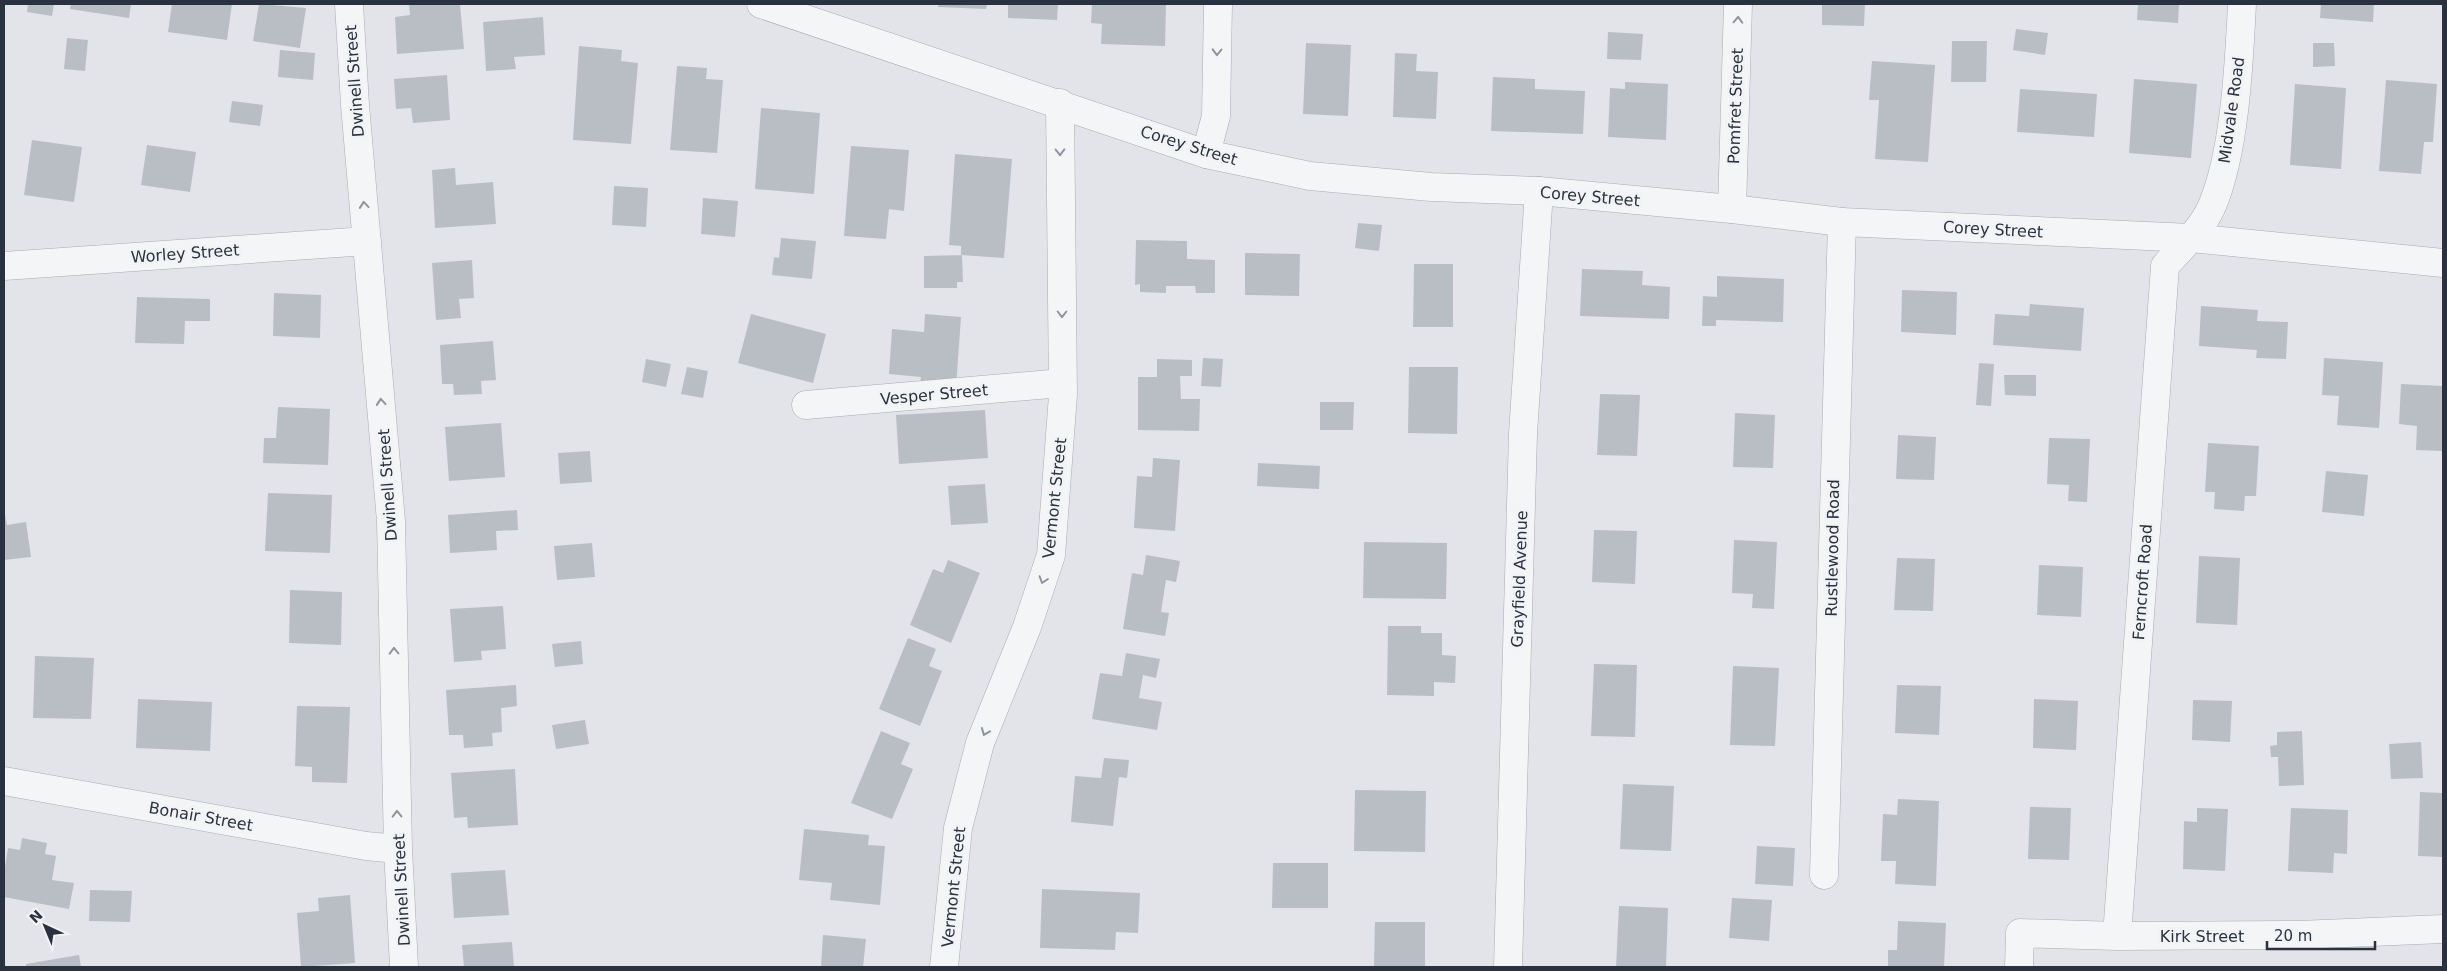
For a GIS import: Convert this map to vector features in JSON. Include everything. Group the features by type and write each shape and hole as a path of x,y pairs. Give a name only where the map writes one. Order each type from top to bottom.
{"street":[{"name":"Dwinell Street","path":"349,4 354,104 392,521 398,849 404,967"},
{"name":"Corey Street","path":"760,4 1060,103 1206,154 1310,176 1431,187 1539,192 1732,209 1842,222 2191,238 2443,262"},
{"path":"1206,154 1216,116 1218,4"},
{"name":"Pomfret Street","path":"1732,209 1738,4"},
{"name":"Midvale Road","path":"2191,238 2212,208 2227,155 2239,57 2242,4"},
{"name":"Vermont Street","path":"944,967 958,828 975,762 980,743 1027,627 1051,555 1062,383 1060,103"},
{"name":"Grayfield Avenue","path":"1508,967 1523,434 1539,192"},
{"name":"Rustlewood Road","path":"1824,875 1842,222"},
{"name":"Ferncroft Road","path":"2117,936 2165,266 2191,238"},
{"name":"Worley Street","path":"4,266 367,241"},
{"name":"Vesper Street","path":"806,405 1062,383"},
{"name":"Bonair Street","path":"4,781 366,846 398,849"},
{"name":"Kirk Street","path":"2019,967 2020,933 2117,936 2299,935 2443,928"}],"building":[{"path":"28,4 54,4 52,16 27,12"},
{"path":"71,4 131,4 129,18 70,9"},
{"path":"172,4 232,4 227,40 168,32"},
{"path":"259,4 306,8 300,48 253,41"},
{"path":"409,4 460,4 464,49 397,54 395,17 410,15"},
{"path":"939,4 987,4 986,9 938,7"},
{"path":"1008,4 1058,4 1057,20 1008,18"},
{"path":"1092,4 1166,4 1165,46 1101,44 1102,24 1091,23"},
{"path":"1822,4 1865,4 1864,26 1822,25"},
{"path":"2138,4 2179,4 2178,23 2137,20"},
{"path":"2321,4 2374,4 2373,22 2320,18"},
{"path":"543,17 545,55 514,57 516,69 486,71 483,22"},
{"path":"2016,29 2048,33 2045,55 2013,50"},
{"path":"1608,32 1643,34 1641,60 1607,59"},
{"path":"67,38 88,40 85,71 64,69"},
{"path":"1952,41 1987,41 1986,82 1951,82"},
{"path":"1306,43 1351,45 1348,116 1303,114"},
{"path":"2313,43 2334,43 2335,66 2313,67"},
{"path":"579,46 622,50 621,61 638,63 631,144 573,140"},
{"path":"280,50 315,53 313,80 278,77"},
{"path":"1395,53 1417,54 1416,71 1438,72 1436,119 1393,117"},
{"path":"1872,61 1935,65 1928,162 1875,159 1879,100 1869,100"},
{"path":"677,66 707,68 706,79 723,80 717,153 670,150"},
{"path":"447,75 450,120 413,123 411,108 396,109 394,79"},
{"path":"1493,77 1535,79 1535,89 1585,91 1583,134 1491,131"},
{"path":"2134,79 2197,84 2191,158 2129,153"},
{"path":"2386,80 2437,84 2433,142 2424,142 2421,174 2379,171"},
{"path":"1625,82 1668,84 1666,140 1608,137 1610,88 1625,89"},
{"path":"2295,84 2346,88 2341,169 2290,165"},
{"path":"2020,89 2097,94 2094,137 2017,132"},
{"path":"232,101 263,105 260,126 229,122"},
{"path":"761,108 820,113 814,194 755,189"},
{"path":"32,140 82,147 74,202 24,195"},
{"path":"147,145 196,152 190,192 141,185"},
{"path":"851,146 909,150 904,211 889,209 886,239 844,236"},
{"path":"955,154 1012,159 1004,258 961,255 961,246 949,245"},
{"path":"455,168 456,185 493,182 496,224 435,228 432,170"},
{"path":"614,186 648,188 646,227 612,225"},
{"path":"703,198 738,201 735,237 701,234"},
{"path":"1358,223 1382,225 1379,251 1355,248"},
{"path":"781,238 816,241 812,279 772,275 774,257 779,258"},
{"path":"1136,240 1187,241 1187,259 1215,260 1215,293 1196,293 1195,286 1166,286 1166,293 1140,292 1140,284 1135,285"},
{"path":"1245,253 1300,254 1299,296 1245,295"},
{"path":"962,255 963,282 957,282 957,288 924,288 924,256"},
{"path":"472,260 474,298 459,299 461,318 436,320 432,263"},
{"path":"1414,264 1453,264 1453,327 1413,327"},
{"path":"1582,269 1643,271 1642,285 1670,287 1669,319 1580,316"},
{"path":"1717,276 1784,279 1783,322 1716,320 1716,326 1702,326 1703,296 1717,297"},
{"path":"1902,290 1957,292 1956,335 1901,332"},
{"path":"274,293 321,295 320,338 273,336"},
{"path":"137,297 210,299 210,321 185,321 184,344 135,343"},
{"path":"2030,304 2084,308 2081,351 1993,345 1995,314 2029,316"},
{"path":"2201,306 2258,310 2257,321 2288,322 2286,359 2256,358 2257,350 2199,346"},
{"path":"751,314 826,334 813,383 738,363"},
{"path":"925,314 961,317 956,387 920,384 921,377 889,374 892,329 924,332"},
{"path":"493,341 496,380 481,381 482,394 454,395 453,384 442,384 440,345"},
{"path":"1203,358 1223,359 1221,387 1201,386"},
{"path":"2324,358 2383,362 2379,428 2337,425 2339,396 2322,395"},
{"path":"646,359 671,364 666,387 642,382"},
{"path":"1157,359 1192,360 1192,376 1180,376 1181,399 1200,399 1199,431 1138,430 1138,377 1157,377"},
{"path":"1979,363 1994,364 1991,406 1976,405"},
{"path":"687,367 708,371 703,398 681,394"},
{"path":"1409,367 1458,367 1457,434 1408,433"},
{"path":"2004,375 2036,375 2036,396 2005,395"},
{"path":"2401,384 2443,386 2443,451 2416,450 2417,426 2399,424"},
{"path":"1600,394 1640,395 1637,456 1597,455"},
{"path":"1320,402 1354,402 1353,430 1320,430"},
{"path":"278,407 330,409 328,465 263,463 264,438 276,438"},
{"path":"985,410 988,458 899,464 896,415"},
{"path":"1735,413 1775,415 1773,468 1733,467"},
{"path":"501,423 505,477 449,481 445,427"},
{"path":"1898,435 1936,437 1934,480 1896,479"},
{"path":"2049,438 2090,439 2087,502 2068,501 2069,485 2047,484"},
{"path":"2208,443 2259,446 2256,496 2245,496 2244,511 2214,509 2215,492 2205,492"},
{"path":"590,451 592,482 560,484 558,453"},
{"path":"1153,458 1180,460 1175,531 1134,528 1137,476 1152,477"},
{"path":"1258,463 1320,466 1319,489 1257,486"},
{"path":"2326,471 2368,475 2364,516 2322,512"},
{"path":"985,484 988,523 951,525 948,486"},
{"path":"268,493 332,495 330,553 265,551"},
{"path":"4,509 7,525 26,522 31,557 4,560"},
{"path":"517,510 518,530 496,531 497,550 450,553 448,515"},
{"path":"1594,530 1637,531 1635,584 1592,582"},
{"path":"1734,540 1777,542 1774,609 1752,608 1753,594 1732,593"},
{"path":"1364,542 1447,543 1446,599 1363,598"},
{"path":"592,543 595,577 557,580 554,546"},
{"path":"1146,555 1180,561 1176,582 1166,580 1161,612 1169,613 1165,636 1123,629 1132,573 1143,575"},
{"path":"2199,556 2240,558 2237,625 2196,623"},
{"path":"1897,558 1935,559 1933,611 1894,610"},
{"path":"948,560 980,573 951,643 910,625 933,569 943,573"},
{"path":"2039,565 2083,567 2081,617 2037,615"},
{"path":"290,590 342,592 341,645 289,643"},
{"path":"503,606 506,649 481,651 482,660 454,662 450,609"},
{"path":"1388,626 1421,626 1421,633 1442,633 1442,655 1456,656 1455,683 1434,682 1434,696 1387,695"},
{"path":"908,638 936,649 929,666 942,671 920,726 879,709"},
{"path":"581,641 583,664 555,667 552,644"},
{"path":"1126,653 1160,659 1156,678 1143,675 1139,698 1162,702 1157,730 1092,719 1100,673 1122,676"},
{"path":"35,656 94,658 91,719 33,718"},
{"path":"1594,664 1637,665 1635,737 1591,736"},
{"path":"1733,666 1779,668 1775,746 1730,745"},
{"path":"516,685 517,706 501,708 502,732 492,733 493,746 464,748 463,735 449,735 446,690"},
{"path":"1897,685 1941,686 1939,735 1895,733"},
{"path":"138,699 212,702 210,751 136,748"},
{"path":"2034,699 2078,701 2076,750 2033,748"},
{"path":"2193,700 2232,701 2230,742 2192,740"},
{"path":"297,706 350,707 347,783 312,782 312,767 295,766"},
{"path":"585,720 589,744 556,749 552,725"},
{"path":"881,731 910,743 901,764 913,769 892,819 851,803"},
{"path":"2302,731 2304,785 2279,786 2278,757 2271,757 2270,746 2277,745 2277,732"},
{"path":"2421,742 2423,778 2391,779 2389,744"},
{"path":"1104,758 1129,760 1127,778 1119,777 1113,826 1071,822 1075,776 1101,778"},
{"path":"515,769 518,825 468,828 467,817 454,818 451,773"},
{"path":"1623,784 1674,786 1671,851 1620,849"},
{"path":"1355,790 1426,791 1425,852 1354,851"},
{"path":"2420,792 2443,793 2443,857 2418,856"},
{"path":"1898,799 1939,801 1936,886 1895,884 1896,861 1881,861 1883,814 1897,815"},
{"path":"2030,807 2071,808 2069,860 2028,859"},
{"path":"2197,808 2228,809 2225,871 2183,869 2184,821 2197,822"},
{"path":"2291,808 2348,810 2347,854 2334,853 2333,873 2288,871"},
{"path":"804,829 869,835 868,845 885,846 880,905 830,900 832,883 799,880"},
{"path":"22,838 47,843 45,854 56,856 52,880 74,883 69,909 4,897 4,873 8,848 20,850"},
{"path":"1757,846 1795,848 1793,886 1755,884"},
{"path":"1273,863 1328,863 1328,908 1272,908"},
{"path":"505,870 509,915 454,918 451,873"},
{"path":"1042,889 1140,893 1138,933 1116,932 1115,950 1040,948"},
{"path":"90,890 132,891 130,922 89,921"},
{"path":"350,895 355,963 301,967 297,913 319,911 318,898"},
{"path":"1732,898 1772,900 1769,941 1729,938"},
{"path":"1619,906 1668,908 1666,967 1616,967"},
{"path":"1898,921 1946,923 1944,967 1888,967 1888,950 1897,950"},
{"path":"1375,922 1425,922 1425,967 1374,967"},
{"path":"823,935 866,939 863,967 821,967"},
{"path":"512,942 514,967 464,967 462,945"},
{"path":"79,955 81,967 26,967 26,964"}]}
